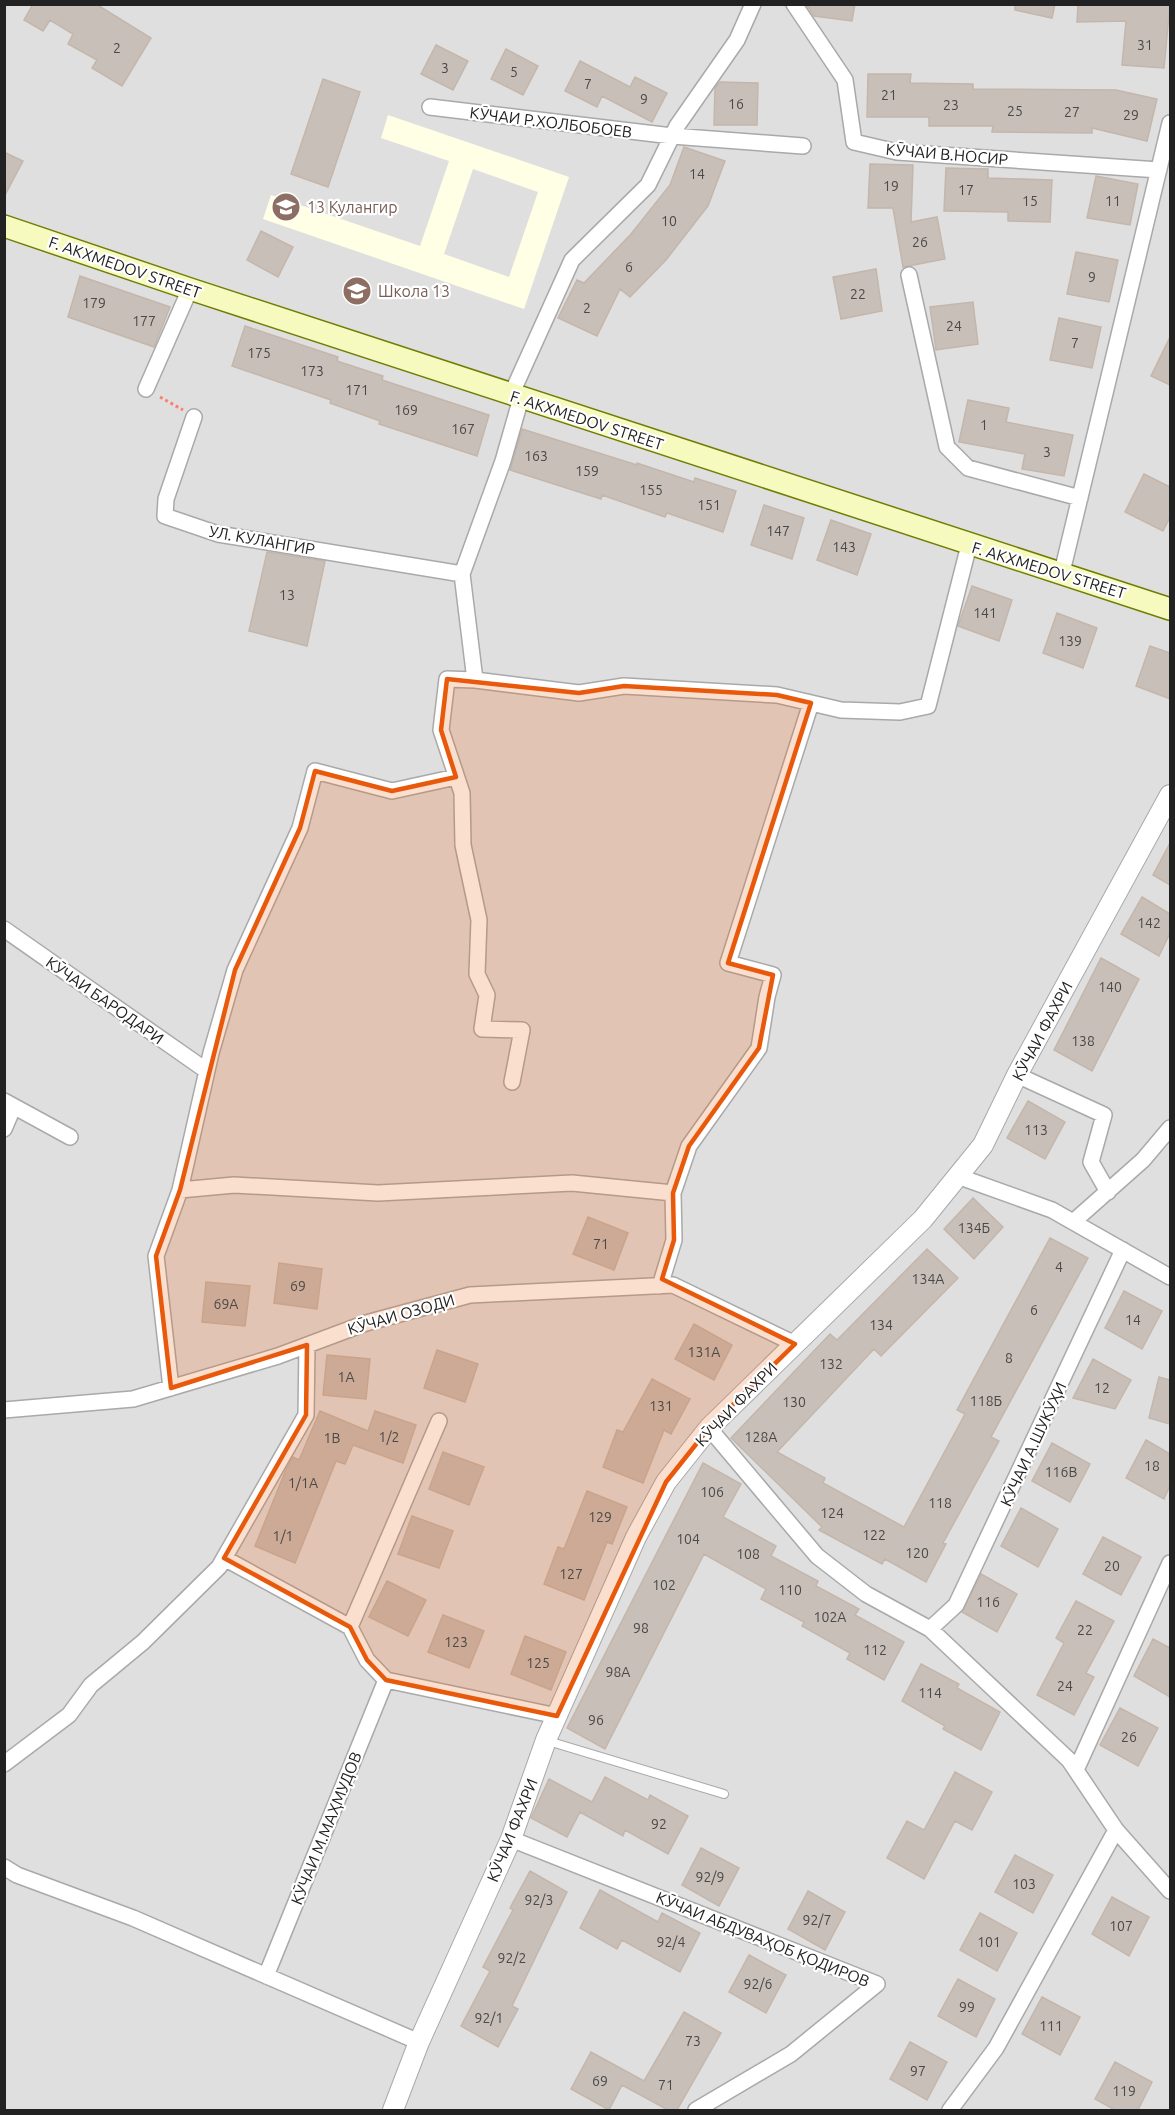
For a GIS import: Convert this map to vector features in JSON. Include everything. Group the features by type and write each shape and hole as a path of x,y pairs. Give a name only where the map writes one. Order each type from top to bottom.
{"main road":[{"name":"F. AKXMEDOV STREET","path":"4,226 969,545 1170,609"}],"street":[{"path":"475,680 462,574 502,461 516,396 572,260 648,185 672,136 737,40 753,4"},
{"name":"КӮЧАИ В.НОСИР","path":"794,4 845,80 854,142 897,152 1159,170"},
{"name":"КӮЧАИ Р.ХОЛБОБОЕВ","path":"430,107 672,136 803,146"},
{"path":"1062,573 1170,123"},
{"path":"909,275 947,447 968,468 1080,498"},
{"path":"146,389 190,289"},
{"name":"УЛ. КУЛАНГИР","path":"194,417 166,499 165,516 218,534 462,574"},
{"path":"512,1082 522,1030 482,1029 486,995 477,974 479,920 463,844 462,793 441,730 447,679 475,680 579,693 624,686 777,695 841,710 900,712 928,706 969,545"},
{"path":"660,1286 674,1240 673,1193 689,1146 759,1048 773,975 728,963 811,703"},
{"path":"171,1388 156,1256 180,1190 207,1071 235,970 300,828 315,771 392,791 456,777"},
{"name":"КӮЧАИ ФАХРИ","path":"399,2109 419,2042 511,1839 546,1740 636,1537 666,1482 709,1428 923,1219 960,1177 983,1145 1017,1075 1170,796"},
{"name":"КӮЧАИ БАРОДАРИ","path":"4,929 207,1071"},
{"path":"1017,1075 1104,1115 1091,1161 1108,1192"},
{"path":"4,1129 9,1105 70,1137"},
{"path":"1073,1222 1143,1160 1170,1128"},
{"path":"960,1177 1052,1210 1170,1277"},
{"path":"180,1190 234,1185 378,1193 572,1183 673,1193"},
{"name":"КӮЧАИ А.ШУКӮҲИ","path":"930,1629 956,1605 1123,1250"},
{"name":"КӮЧАИ ОЗОДИ","path":"4,1410 133,1399 307,1345 366,1323 470,1294 673,1285 795,1344"},
{"path":"4,1764 69,1715 91,1685 143,1642 219,1567 306,1415 307,1345"},
{"path":"350,1627 439,1421"},
{"path":"709,1428 817,1556 866,1594 930,1629 1069,1760 1116,1830 1170,1891"},
{"path":"224,1558 350,1627 367,1660 386,1680 557,1716"},
{"path":"1076,1770 1170,1563"},
{"name":"КӮЧАИ М.МАҲМУДОВ","path":"266,1976 386,1680"},
{"path":"950,2110 996,2048 1116,1830"},
{"name":"КӮЧАИ АБДУВАҲОБ ҚОДИРОВ","path":"511,1839 876,1984 791,2054 696,2110"},
{"path":"4,1867 17,1875 133,1918 419,2042"}],"lane":[{"path":"546,1740 724,1794"}],"path":[{"path":"146,389 194,417"}],"highlighted area":[{"path":"447,679 579,693 624,686 777,695 811,703 728,963 773,975 759,1048 689,1146 673,1193 674,1240 662,1279 795,1344 709,1428 666,1482 557,1716 386,1680 367,1660 350,1627 224,1558 306,1415 307,1345 171,1388 156,1256 180,1190 235,970 300,828 315,771 392,791 456,777 441,730"}],"shaded area":[{"path":"5,5 1170,5 1170,2110 5,2110"},
{"name":"13 Кулангир","path":"388,115 569,177 524,309 263,219 271,195 420,246 449,161 381,138","holes":["473,169 538,192 509,277 444,254"]}],"building":[{"path":"33,4 96,4 151,38 122,86 92,68 97,60 68,44 73,34 50,20 43,31 24,20"},
{"path":"806,4 855,4 852,21 814,16"},
{"path":"1015,4 1055,4 1052,18 1015,10"},
{"path":"1078,4 1170,4 1164,68 1122,65 1126,21 1077,22"},
{"path":"436,45 468,61 453,90 421,74"},
{"path":"506,49 538,66 523,95 491,79"},
{"path":"580,61 630,87 635,77 667,93 652,122 602,96 597,107 565,91"},
{"path":"868,74 911,74 910,83 973,84 973,89 1116,90 1157,99 1147,141 1092,128 1092,133 992,132 993,126 929,126 929,117 867,117"},
{"path":"323,79 360,92 328,187 291,174"},
{"path":"720,82 758,83 757,125 714,125 715,88"},
{"path":"684,147 725,161 708,206 666,260 630,297 620,289 597,336 558,318 577,280 584,283 631,234 670,185"},
{"path":"4,152 23,161 4,197"},
{"path":"870,164 913,165 911,222 937,217 945,259 903,267 893,208 868,208"},
{"path":"946,168 988,169 988,178 1052,180 1050,222 1008,221 1008,212 944,211"},
{"path":"1096,176 1138,184 1130,225 1087,218"},
{"path":"261,231 293,247 278,277 247,260"},
{"path":"1076,252 1118,260 1109,302 1067,294"},
{"path":"876,269 882,311 841,319 833,277"},
{"path":"80,276 170,307 154,347 68,317"},
{"path":"973,302 978,344 936,350 930,307"},
{"path":"1059,318 1101,327 1092,368 1050,360"},
{"path":"245,326 338,357 337,361 383,376 382,380 489,415 477,456 379,424 380,421 330,403 331,400 232,366"},
{"path":"1170,337 1170,385 1151,376"},
{"path":"968,400 1009,408 1006,422 1073,435 1064,476 1022,469 1025,454 959,442"},
{"path":"522,429 694,482 695,478 736,491 723,532 667,513 665,517 602,495 601,499 510,470"},
{"path":"1144,474 1170,487 1170,517 1163,531 1125,512"},
{"path":"764,505 804,518 792,559 751,545"},
{"path":"831,520 871,534 857,575 817,560"},
{"path":"267,552 325,561 307,646 249,631"},
{"path":"972,586 1012,600 999,641 958,626"},
{"path":"1057,613 1097,628 1083,668 1043,653"},
{"path":"1150,646 1170,653 1170,699 1136,686"},
{"path":"1170,843 1170,885 1153,875"},
{"path":"1142,897 1170,914 1170,933 1159,956 1121,934"},
{"path":"1101,958 1139,979 1092,1071 1054,1050"},
{"path":"1028,1101 1065,1122 1045,1159 1007,1138"},
{"path":"973,1198 1003,1227 974,1259 944,1229"},
{"path":"588,1217 628,1233 614,1270 573,1254"},
{"path":"1050,1238 1088,1258 991,1437 999,1441 943,1543 946,1544 926,1582 885,1559 882,1564 819,1530 822,1527 731,1438 830,1334 837,1340 927,1249 958,1278 881,1356 874,1349 777,1452 825,1478 823,1483 904,1527 965,1414 957,1410"},
{"path":"279,1263 322,1269 317,1309 274,1303"},
{"path":"206,1282 250,1286 245,1326 202,1322"},
{"path":"1124,1291 1162,1311 1142,1349 1105,1328"},
{"path":"694,1324 732,1345 714,1380 675,1359"},
{"path":"437,1350 478,1364 465,1402 424,1388"},
{"path":"327,1355 370,1359 366,1399 323,1395"},
{"path":"1093,1359 1131,1380 1115,1409 1073,1398"},
{"path":"1159,1377 1170,1380 1170,1424 1149,1418"},
{"path":"652,1379 690,1399 671,1434 664,1430 643,1483 603,1467 617,1430 623,1432"},
{"path":"320,1411 368,1431 375,1411 416,1425 403,1463 353,1445 345,1464 336,1461 295,1563 255,1546 285,1472 293,1457 299,1460"},
{"path":"1146,1440 1170,1454 1170,1485 1164,1499 1126,1478"},
{"path":"1052,1443 1090,1464 1070,1502 1032,1481"},
{"path":"443,1452 484,1467 469,1505 429,1489"},
{"path":"703,1463 741,1484 723,1517 776,1546 771,1556 818,1581 816,1586 859,1609 855,1615 904,1642 884,1680 847,1659 850,1653 802,1626 804,1622 761,1599 766,1589 704,1554 605,1749 567,1728"},
{"path":"587,1491 627,1507 612,1544 607,1542 584,1600 544,1584 558,1547 564,1549"},
{"path":"1021,1508 1058,1529 1038,1567 1001,1546"},
{"path":"412,1516 453,1531 439,1568 398,1554"},
{"path":"1103,1537 1141,1557 1121,1595 1083,1574"},
{"path":"981,1574 1017,1594 997,1632 962,1612"},
{"path":"387,1581 426,1600 408,1636 369,1617"},
{"path":"1076,1601 1114,1621 1086,1673 1094,1677 1074,1715 1037,1695 1064,1643 1056,1638"},
{"path":"443,1615 484,1631 469,1668 428,1652"},
{"path":"525,1636 566,1652 551,1690 511,1674"},
{"path":"1153,1639 1170,1648 1170,1697 1134,1676"},
{"path":"921,1664 959,1684 957,1688 1000,1712 981,1750 943,1729 945,1726 902,1701"},
{"path":"1120,1708 1158,1728 1138,1766 1100,1745"},
{"path":"955,1772 992,1792 972,1830 955,1821 924,1879 887,1858 907,1821 924,1830"},
{"path":"605,1777 648,1800 650,1795 688,1816 668,1854 625,1830 623,1836 580,1812 567,1837 531,1818 549,1779 592,1802"},
{"path":"701,1848 739,1868 719,1906 682,1885"},
{"path":"1015,1855 1053,1875 1033,1913 995,1892"},
{"path":"530,1871 567,1892 512,2006 518,2009 498,2047 461,2026 490,1971 483,1967 513,1910 510,1908"},
{"path":"600,1890 658,1922 662,1913 700,1933 680,1972 622,1940 617,1949 580,1928"},
{"path":"808,1891 845,1912 825,1950 788,1929"},
{"path":"1112,1897 1149,1917 1129,1956 1092,1934"},
{"path":"980,1913 1017,1933 997,1971 960,1950"},
{"path":"749,1955 786,1975 766,2013 729,1992"},
{"path":"958,1979 995,1999 976,2037 938,2016"},
{"path":"1042,1997 1080,2017 1060,2055 1022,2034"},
{"path":"684,2012 721,2033 677,2110 668,2110 622,2085 609,2110 571,2089 591,2052 644,2081"},
{"path":"910,2042 947,2062 927,2100 890,2079"},
{"path":"1115,2062 1152,2082 1138,2110 1115,2110 1095,2099"}],"place":[{"name":"13 Кулангир","path":"286,207"},
{"name":"Школа 13","path":"357,291"}]}
